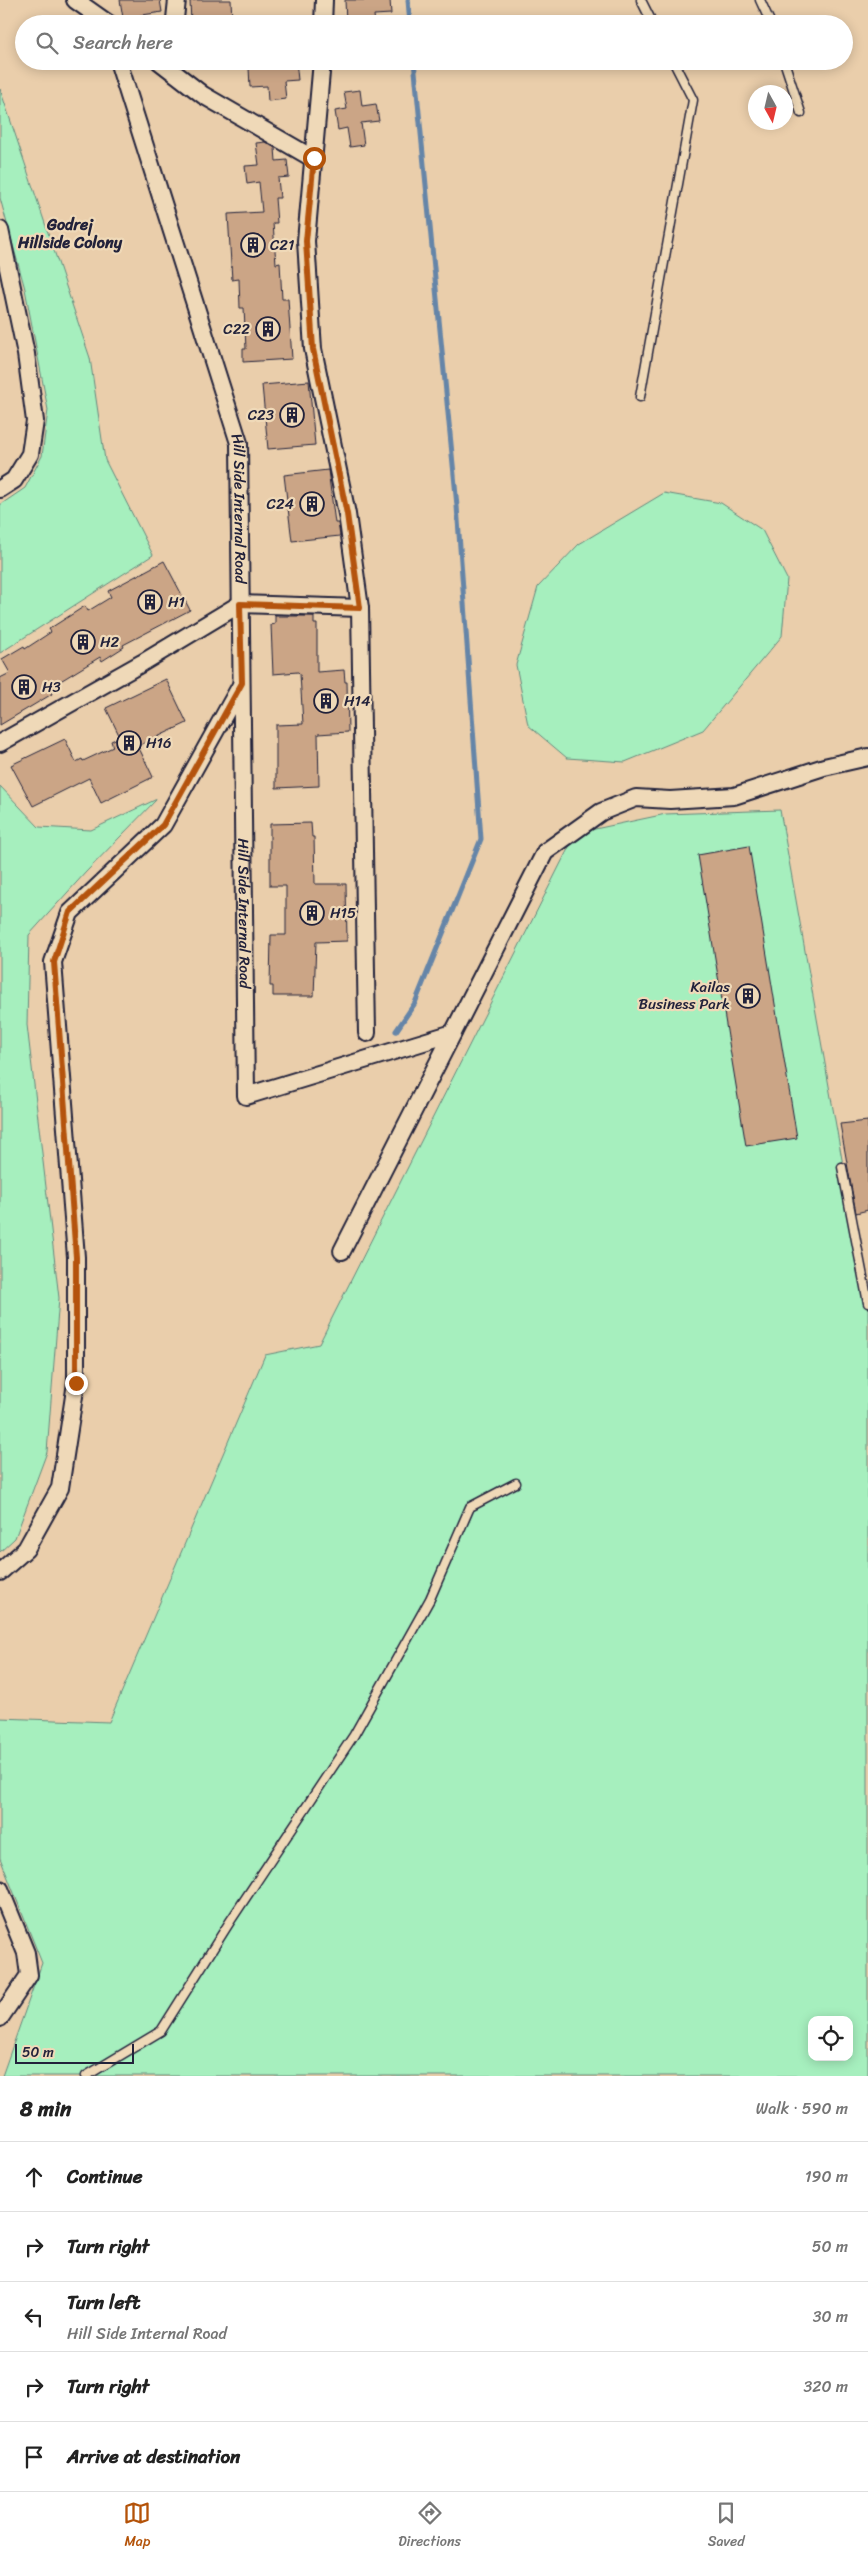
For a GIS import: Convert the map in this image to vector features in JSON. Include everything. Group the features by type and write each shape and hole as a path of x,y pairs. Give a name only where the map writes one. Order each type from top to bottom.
{"street":[{"path":"75,0 96,15"},
{"path":"175,15 177,0"},
{"path":"324,0 324,15"},
{"name":"Hill Side Internal Road","path":"121,70 239,443 246,1096 453,1033"},
{"path":"171,70 203,95 314,158"},
{"path":"321,70 306,241 313,349 347,514 360,608 367,1033"},
{"path":"0,230 26,354 35,421 30,454 14,480 0,489"},
{"path":"0,743 142,663 240,604 360,608"},
{"path":"0,1572 26,1548 60,1488 76,1383 76,1257 54,962 70,912 163,825 242,683"},
{"path":"342,1251 545,852 601,812 636,798 670,800 734,796 824,767 868,757"},
{"path":"0,1889 26,1953 29,1976 0,2018"}],"lane":[{"path":"641,0 649,15"},
{"path":"760,0 767,15"},
{"path":"640,397 693,100 678,70"},
{"path":"787,70 802,113"},
{"path":"842,1167 868,1304"},
{"path":"86,2076 161,2031 230,1920 354,1735 430,1599 470,1506 516,1482"}],"green space":[{"path":"0,89 90,358 105,460 153,555 0,653 0,505 25,488 42,456 48,410 25,289 0,198"},
{"path":"664,493 721,503 762,530 787,579 782,636 703,730 625,762 567,758 528,725 516,665 538,587 579,544"},
{"path":"0,786 39,827 91,830 157,799 86,872 29,935 27,1025 59,1298 47,1452 15,1538 0,1552"},
{"path":"780,810 868,1306 868,2076 2,2076 42,1963 0,1858 0,1718 109,1722 265,1355 319,1344 576,833 666,814"}],"building":[{"path":"120,0 160,0 162,12 142,15 122,15"},
{"path":"231,0 232,15 191,15 190,1"},
{"path":"345,0 390,0 391,14 346,15"},
{"path":"249,70 297,70 298,80 284,81 286,99 268,101 267,86 250,87"},
{"path":"360,90 362,106 376,104 379,121 361,123 364,145 350,147 347,128 338,130 335,111 347,109 344,92"},
{"path":"265,142 275,148 276,161 287,160 289,177 278,178 280,198 275,198 277,223 273,223 276,264 280,263 282,299 288,299 292,359 243,362 243,349 246,349 244,308 240,308 239,279 232,280 228,214 262,212 259,182 247,184 245,166 259,165 256,143"},
{"name":"C23","path":"309,381 315,445 268,449 262,385"},
{"name":"C24","path":"328,470 335,523 338,523 340,536 292,541 284,475"},
{"path":"164,561 190,610 123,645 124,647 102,661 100,657 49,688 52,694 0,725 0,678 10,673 2,659 24,646 25,649 51,632 49,629 85,606 88,611 111,597 108,591"},
{"name":"H14","path":"275,616 314,616 314,624 317,624 317,672 344,670 345,682 347,682 348,732 318,734 319,786 276,788 276,725 303,724 300,674 298,672 273,674 271,625 275,624"},
{"name":"H16","path":"166,679 187,723 138,746 153,777 101,803 89,778 33,806 11,765 65,739 76,762 82,759 83,761 113,747 111,741 120,737 106,708"},
{"name":"H15","path":"311,823 312,837 314,837 315,884 346,884 347,941 316,942 314,996 273,996 273,986 270,986 271,935 286,935 286,886 270,886 270,824"},
{"name":"Kailas Business Park","path":"749,846 797,1138 746,1146 698,855"},
{"path":"868,1121 868,1210 856,1213 840,1124"}],"waterway":[{"path":"408,0 409,15"},
{"path":"396,1031 415,1003 481,839 457,506 415,70"}],"place":[{"name":"C21","path":"253,245"},
{"name":"C22","path":"268,329"},
{"name":"C23","path":"292,415"},
{"name":"C24","path":"312,504"},
{"name":"H1","path":"150,602"},
{"name":"H2","path":"83,642"},
{"name":"H3","path":"24,687"},
{"name":"H14","path":"326,701"},
{"name":"H16","path":"129,743"},
{"name":"H15","path":"312,913"},
{"name":"Kailas Business Park","path":"748,996"}],"district":[{"name":"Godrej Hillside Colony","path":"70,233"}],"route":[{"path":"76,1383 76,1257 54,962 70,912 163,825 242,683 240,604 360,608 347,514 313,349 306,241 314,158"}]}
